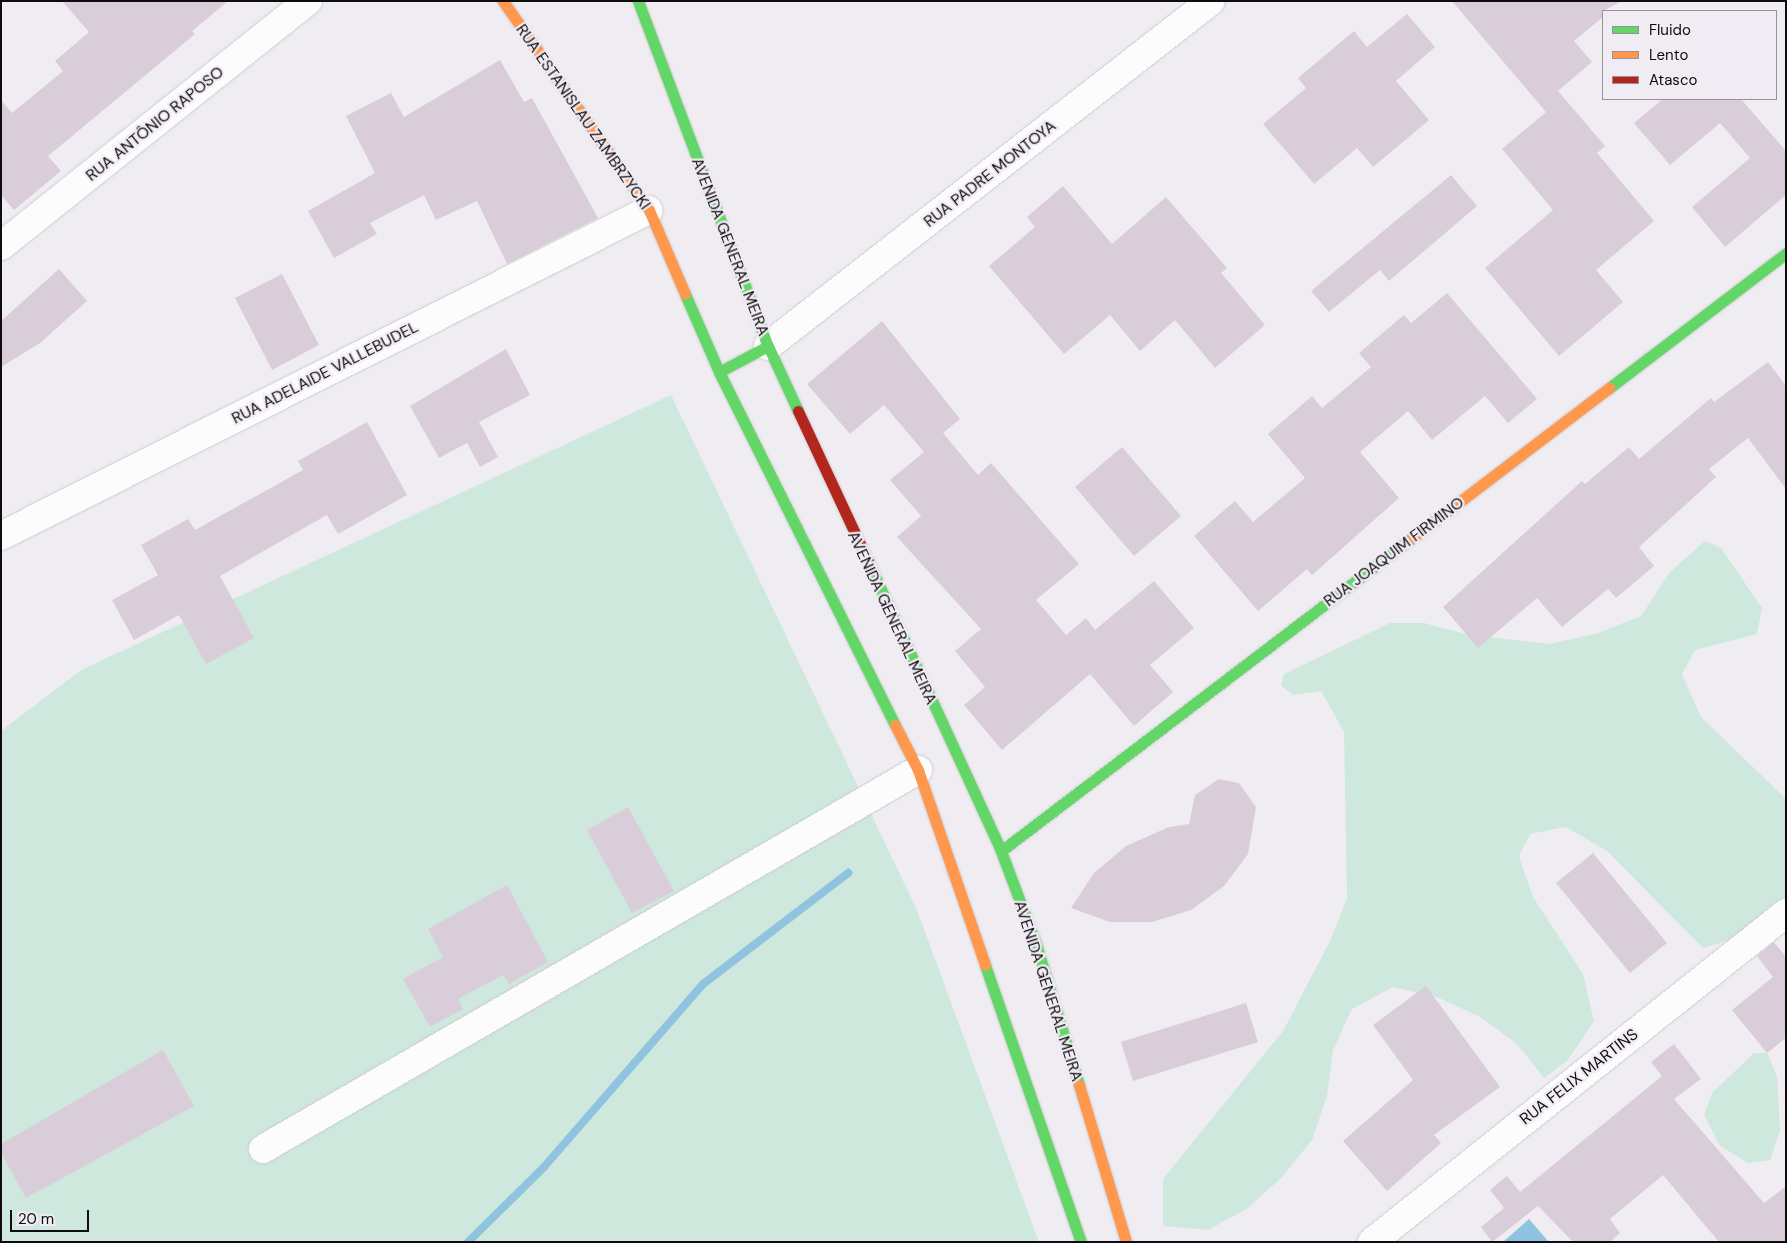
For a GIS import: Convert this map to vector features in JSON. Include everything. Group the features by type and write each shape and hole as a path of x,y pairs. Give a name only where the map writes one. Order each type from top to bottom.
{"main road":[{"name":"RUA ESTANISLAU ZAMBRZYCKI","path":"503,1 649,210 719,372"},
{"name":"AVENIDA GENERAL MEIRA","path":"638,1 768,346 1001,851 1036,944 1126,1242"},
{"name":"RUA JOAQUIM FIRMINO","path":"1001,851 1786,253"},
{"path":"768,346 719,372 918,770 1081,1242"}],"street":[{"name":"RUA ANTÔNIO RAPOSO","path":"1,246 308,1"},
{"name":"RUA PADRE MONTOYA","path":"768,346 1211,1"},
{"name":"RUA ADELAIDE VALLEBUDEL","path":"1,536 649,210"},
{"path":"263,1149 918,770"},
{"name":"RUA FELIX MARTINS","path":"1372,1242 1786,913"}],"green space":[{"path":"671,395 917,910 1039,1242 1,1242 1,731 81,670"},
{"path":"1705,541 1721,548 1762,608 1757,634 1695,650 1682,674 1701,717 1786,799 1786,898 1737,938 1703,948 1607,851 1566,827 1530,834 1519,856 1533,897 1583,974 1594,1021 1567,1061 1544,1078 1517,1044 1480,1017 1439,998 1393,987 1352,1009 1333,1050 1327,1096 1312,1140 1282,1177 1248,1208 1208,1230 1163,1226 1163,1179 1283,1031 1330,941 1347,898 1344,732 1321,691 1293,695 1281,686 1284,674 1390,623 1424,623 1469,635 1550,644 1598,633 1641,616 1670,572"},
{"path":"1754,1053 1767,1053 1777,1076 1780,1130 1770,1160 1748,1163 1720,1146 1704,1115 1712,1093"}],"water":[{"path":"1529,1219 1548,1241 1503,1242"}],"building":[{"path":"62,1 228,1 192,31 195,34 48,156 61,171 14,210 1,195 1,100 12,113 63,71 55,61 89,32"},
{"path":"1452,1 1622,1 1602,10 1602,18 1574,41 1592,62 1558,91 1605,146 1597,153 1654,221 1596,270 1623,302 1559,356 1485,268 1553,210 1502,149 1546,112"},
{"path":"1407,14 1435,47 1396,81 1429,120 1373,167 1357,148 1314,184 1263,124 1306,88 1298,78 1354,31 1367,47"},
{"path":"500,60 524,102 532,98 598,218 507,264 477,201 436,220 424,195 370,223 377,234 334,258 308,211 375,173 346,116 391,93 404,117"},
{"path":"1662,100 1742,100 1786,151 1786,195 1725,247 1692,207 1750,158 1720,123 1670,165 1634,123"},
{"path":"1451,175 1477,206 1389,281 1380,270 1329,312 1311,291"},
{"path":"1063,186 1112,244 1166,197 1227,268 1221,273 1265,325 1215,368 1175,320 1140,351 1110,315 1064,354 989,266 1035,227 1027,217"},
{"path":"59,269 87,301 40,343 1,367 1,321"},
{"path":"282,274 319,345 272,370 235,298"},
{"path":"1447,293 1537,399 1508,423 1485,396 1432,440 1408,411 1360,452 1399,498 1312,575 1307,569 1258,611 1194,536 1235,501 1253,522 1305,478 1268,434 1312,396 1322,408 1371,367 1359,353 1404,315 1411,323"},
{"path":"882,321 960,419 943,433 978,475 991,463 1079,564 1036,600 1066,635 1086,618 1095,630 1154,581 1194,628 1150,665 1173,692 1134,726 1090,674 1002,750 964,705 985,687 955,651 981,629 897,537 921,516 890,480 924,452 884,405 850,434 807,384"},
{"path":"506,349 530,395 479,422 498,457 480,467 467,443 439,458 410,406"},
{"path":"1768,362 1786,386 1786,489 1748,438 1709,469 1716,477 1639,547 1654,566 1616,598 1608,589 1562,627 1537,598 1478,648 1443,607 1582,481 1585,484 1629,447 1639,459 1711,398 1714,402"},
{"path":"367,422 407,495 338,534 327,515 220,576 254,638 206,664 179,615 134,640 112,600 158,575 141,545 188,519 195,530 303,470 298,461"},
{"path":"1122,447 1181,516 1134,556 1075,487"},
{"path":"1219,779 1239,783 1256,807 1248,854 1224,886 1191,910 1152,922 1110,922 1071,908 1094,873 1126,846 1169,827 1189,824 1195,795"},
{"path":"628,807 674,891 632,913 587,830"},
{"path":"1593,853 1667,943 1630,973 1556,883"},
{"path":"507,885 548,962 509,984 503,975 458,999 463,1009 430,1027 403,979 443,957 428,929"},
{"path":"1774,942 1786,957 1786,1038 1767,1053 1732,1010 1773,977 1757,956"},
{"path":"1426,986 1500,1087 1434,1135 1441,1143 1387,1191 1343,1141 1413,1080 1373,1025"},
{"path":"1246,1003 1258,1042 1133,1081 1121,1042"},
{"path":"1674,1044 1701,1079 1674,1099 1764,1203 1786,1186 1786,1242 1719,1242 1663,1175 1610,1219 1620,1233 1610,1242 1573,1242 1538,1206 1492,1242 1481,1227 1504,1208 1490,1190 1507,1176 1520,1192 1662,1076 1651,1062"},
{"path":"163,1050 194,1106 26,1198 1,1153 1,1144"}],"waterway":[{"path":"468,1242 544,1167 703,984 848,873"}],"traffic: fast":[{"path":"638,1 768,346 798,411"},
{"path":"1609,388 1786,253"},
{"path":"685,294 719,372 895,725"},
{"path":"719,372 768,346"},
{"path":"1001,851 1412,538"},
{"path":"872,570 1001,851 1036,944 1079,1085"},
{"path":"985,965 1081,1242"}],"traffic: slow":[{"path":"503,1 649,210 685,294"},
{"path":"1412,538 1609,388"},
{"path":"895,725 918,770 985,965"},
{"path":"1079,1085 1126,1242"}],"traffic: jam":[{"path":"798,411 872,570"}]}
